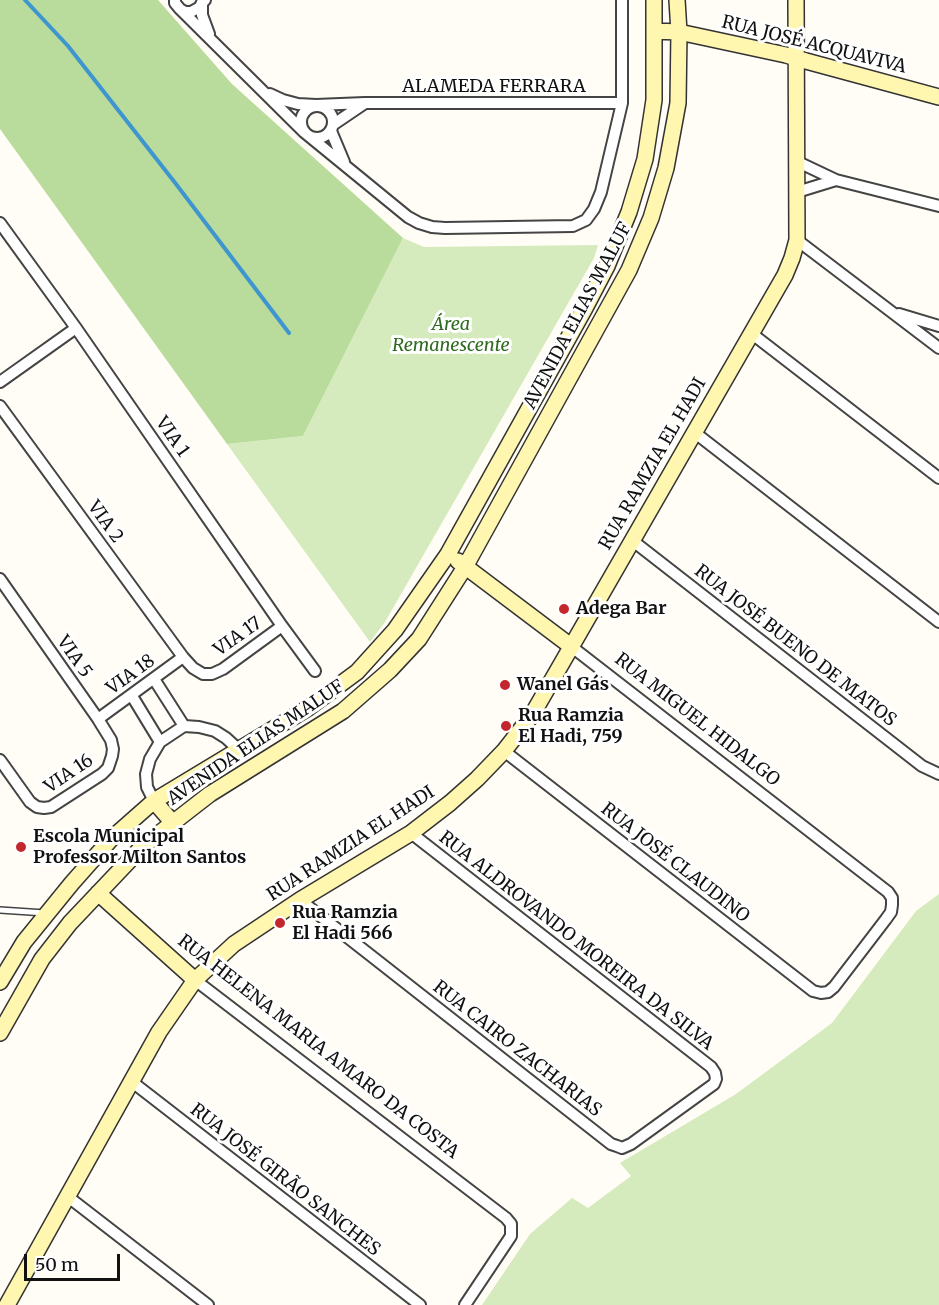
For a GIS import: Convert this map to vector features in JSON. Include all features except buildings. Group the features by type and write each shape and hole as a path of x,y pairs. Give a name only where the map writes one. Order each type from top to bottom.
{"street":[{"path":"176,3 304,132 408,217 432,227 445,228 573,226 586,220 594,209 601,192 622,104 622,0"},
{"name":"AVENIDA ELIAS MALUF","path":"0,982 24,942 111,839 154,801 308,708 357,672 395,630 448,554 585,308 607,266 629,212 645,159 654,100 654,0"},
{"name":"AVENIDA ELIAS MALUF","path":"0,1033 42,959 70,923 143,846 210,794 343,711 390,670 419,639 465,567 629,270 651,218 666,168 678,103 677,0"},
{"name":"RUA RAMZIA EL HADI","path":"9,1304 159,1032 195,980 234,944 300,900 411,833 450,803 504,751 532,716 785,275 792,258 797,240 798,192 796,0"},
{"path":"176,3 185,12 191,12 200,8 203,1"},
{"path":"203,1 204,24 212,40"},
{"path":"654,31 679,32"},
{"name":"RUA JOSÉ ACQUAVIVA","path":"679,32 786,54 939,97"},
{"name":"ALAMEDA FERRARA","path":"261,90 283,100 316,105 365,103 622,104"},
{"path":"346,165 333,128 333,117 330,111 323,106 316,105 303,112 301,120 304,132 319,138 326,136 333,128 365,103"},
{"path":"798,162 836,180 939,206"},
{"path":"798,192 836,180"},
{"name":"VIA 1","path":"0,223 315,670"},
{"path":"797,240 939,348"},
{"path":"894,313 939,326"},
{"path":"0,382 76,328"},
{"path":"751,333 939,478"},
{"name":"VIA 2","path":"0,406 183,657"},
{"path":"694,432 939,622"},
{"name":"RUA JOSÉ BUENO DE MATOS","path":"633,541 922,766 939,774"},
{"path":"448,554 465,567"},
{"name":"RUA MIGUEL HIDALGO","path":"465,567 888,892 892,898 891,912 828,992"},
{"name":"VIA 5","path":"0,579 98,719 111,740 112,756"},
{"name":"VIA 17","path":"183,657 193,668 203,674 212,674 223,669 282,626"},
{"name":"VIA 18","path":"98,719 183,657"},
{"path":"154,679 184,726"},
{"path":"132,696 160,742"},
{"path":"173,823 154,801 147,787 146,774 150,759 160,742 184,726 215,731 238,749 241,759 236,769 210,794"},
{"name":"RUA JOSÉ CLAUDINO","path":"504,751 813,991 828,992"},
{"name":"VIA 16","path":"0,760 30,802 37,807 44,808 51,807 102,774 108,768 112,756"},
{"name":"RUA ALDROVANDO MOREIRA DA SILVA","path":"411,833 711,1068 716,1079"},
{"name":"RUA HELENA MARIA AMARO DA COSTA","path":"98,893 195,980 506,1218 511,1224 512,1236 465,1305"},
{"name":"RUA CAIRO ZACHARIAS","path":"300,900 611,1144 622,1148 631,1144 710,1088 716,1079"},
{"name":"RUA JOSÉ GIRÃO SANCHES","path":"131,1081 420,1305"},
{"path":"67,1196 208,1305"}],"lane":[{"path":"0,910 47,913"}],"green space":[{"path":"0,0 158,0 232,84 403,238 303,436 227,444 0,129"},
{"name":"Área Remanescente","path":"403,238 424,247 598,245 594,258 385,622 370,642 227,444 303,436"},
{"path":"939,894 939,1305 482,1305 530,1234 572,1198 588,1208 631,1176 620,1163 736,1094 832,1023 916,911"}],"waterway":[{"path":"25,0 68,46 289,333"}],"place":[{"name":"Adega Bar","path":"564,609"},
{"name":"Wanel Gás","path":"505,685"},
{"name":"Rua Ramzia El Hadi, 759","path":"506,726"},
{"name":"Escola Municipal Professor Milton Santos","path":"21,847"},
{"name":"Rua Ramzia El Hadi 566","path":"280,923"}]}
